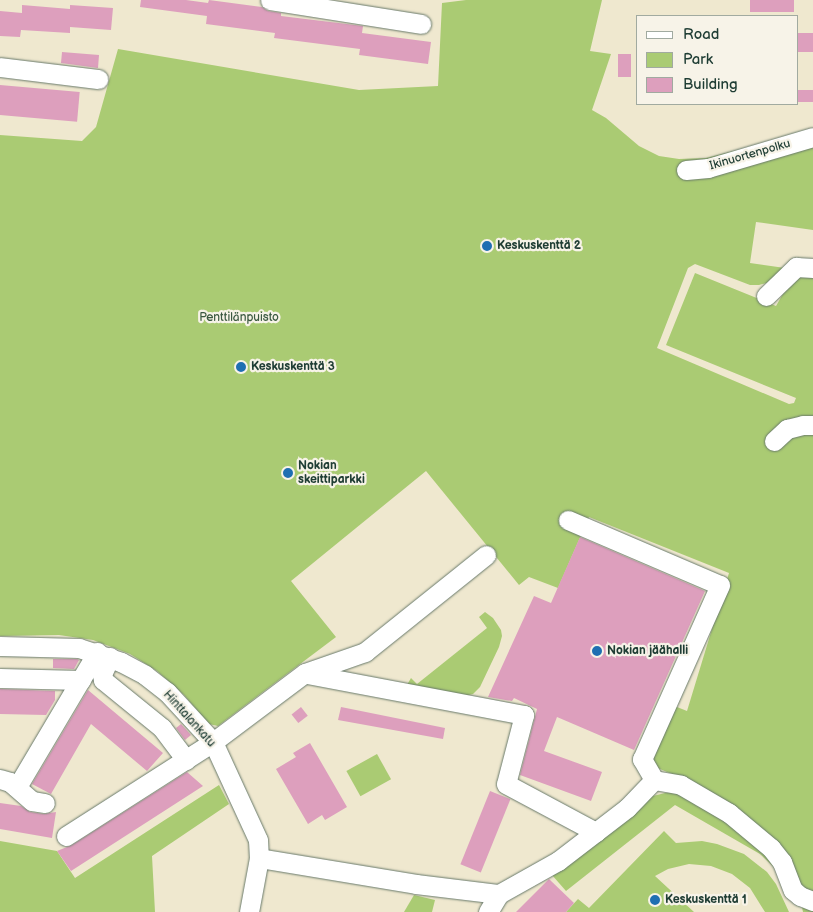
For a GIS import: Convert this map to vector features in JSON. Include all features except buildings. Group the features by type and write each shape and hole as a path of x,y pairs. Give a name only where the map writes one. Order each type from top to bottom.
{"street":[{"path":"270,0 421,24"},
{"path":"0,67 98,79"},
{"name":"Ikinuortenpolku","path":"686,170 708,168 813,138"},
{"path":"766,296 796,267 813,268"},
{"path":"774,441 787,429 803,425 813,426"},
{"path":"568,520 720,585 642,759 654,780 681,785 729,813 771,848 782,862 792,890 800,896 813,901"},
{"path":"66,836 213,742 306,673 365,652 486,555"},
{"name":"Hinttalankatu","path":"0,646 52,646 104,655 145,675 167,692 213,742 258,840 259,858 249,912"},
{"path":"17,788 81,680 104,655"},
{"path":"104,655 103,680 162,728 186,760"},
{"path":"306,673 524,715 506,784 596,832"},
{"path":"0,678 81,680"},
{"path":"0,779 17,788 32,801 46,803"},
{"path":"488,912 499,894 558,861 627,808 654,780"},
{"path":"259,858 416,884 499,894"}],"green space":[{"name":"Penttilänpuisto","path":"466,0 602,0 590,51 611,54 592,110 606,118 639,146 659,156 679,159 706,158 813,131 813,230 756,222 750,263 785,268 773,281 759,285 750,285 695,264 688,268 657,348 789,404 794,403 796,398 666,345 695,273 776,306 784,292 805,271 813,272 813,912 803,912 793,866 684,779 655,767 650,761 672,705 687,711 729,573 589,517 558,588 529,577 519,585 426,471 291,581 336,637 218,726 209,724 184,695 157,671 130,654 93,640 59,635 0,636 0,135 82,141 96,127 118,49 359,90 438,86 442,3"},
{"path":"485,612 493,618 501,630 502,636 499,647 480,687 473,694 465,696 406,687 394,707 411,678 417,684 487,628 479,617"},
{"path":"377,754 391,779 360,796 346,771"},
{"path":"219,785 229,804 152,856 155,912 0,912 0,841 57,851 75,878"},
{"path":"673,791 682,793 771,850 781,874 760,854 675,805 566,891 552,875 653,796"},
{"path":"664,831 676,843 702,841 717,844 744,854 767,872 776,884 789,912 765,912 750,888 732,874 711,866 689,864 668,869 655,876 694,912 566,912 578,899 589,908"},
{"path":"414,895 435,900 432,912 404,912"}],"place":[{"name":"Keskuskenttä 2","path":"487,246"},
{"name":"Keskuskenttä 3","path":"241,367"},
{"name":"Nokian skeittiparkki","path":"288,473"},
{"name":"Nokian jäähalli","path":"597,651"},
{"name":"Keskuskenttä 1","path":"655,900"}]}
